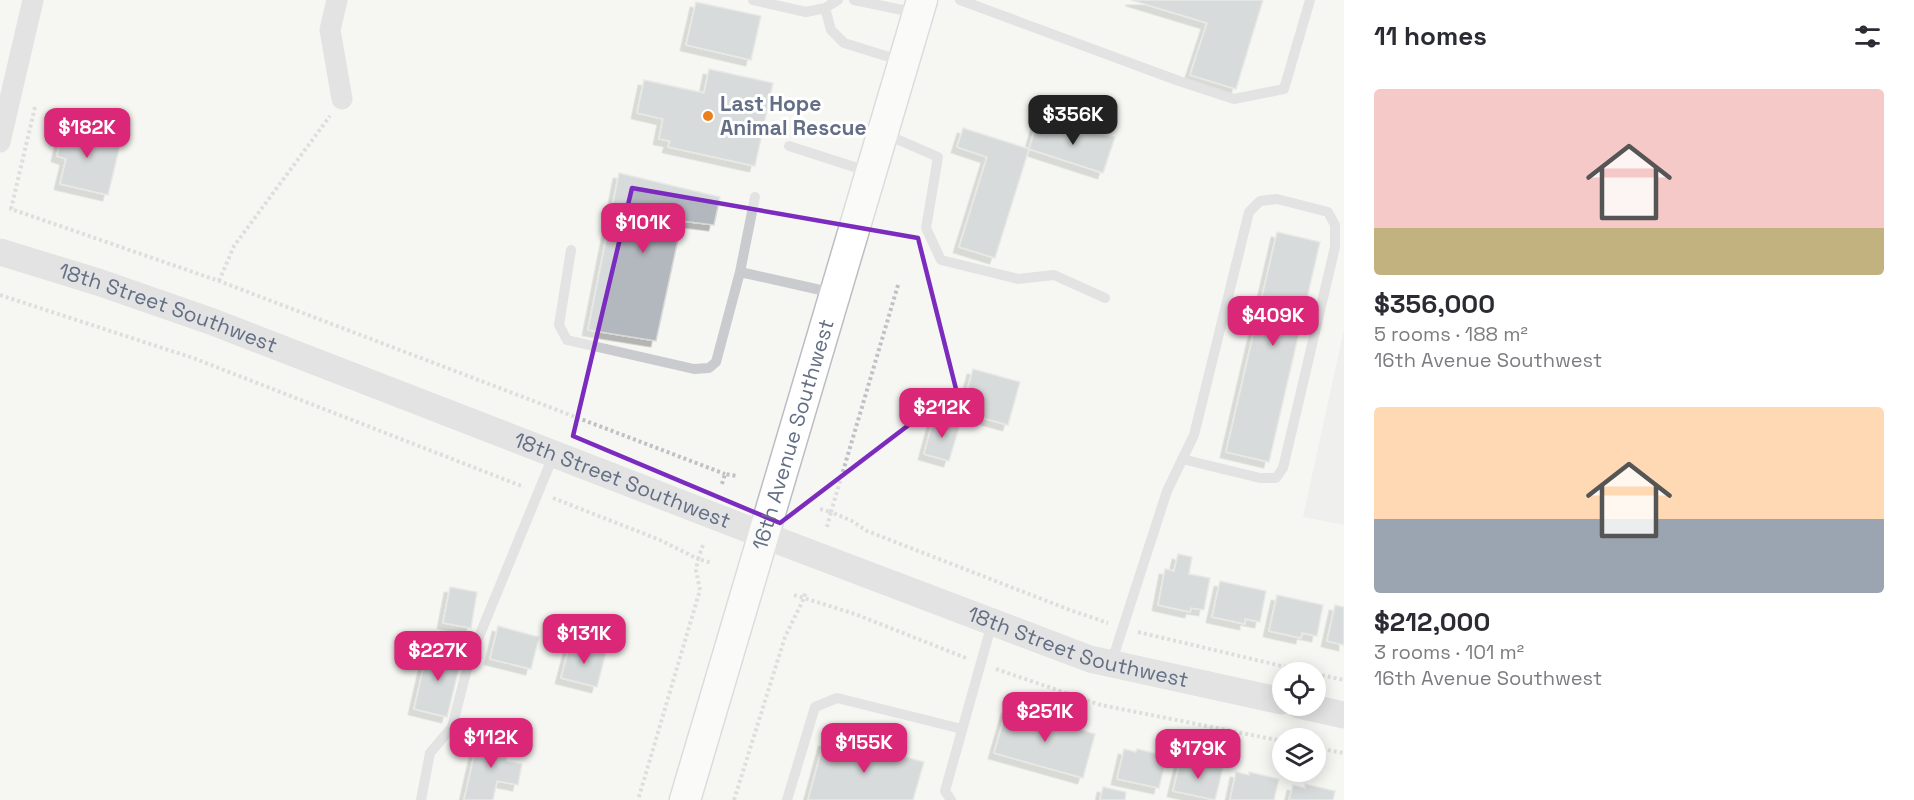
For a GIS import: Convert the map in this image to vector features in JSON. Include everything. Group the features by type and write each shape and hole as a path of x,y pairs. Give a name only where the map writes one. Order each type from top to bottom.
{"main road":[{"name":"16th Avenue Southwest","path":"688,799 763,535 920,7"}],"street":[{"path":"0,142 33,0"},
{"path":"337,0 330,30 342,99"},
{"name":"18th Street Southwest","path":"0,252 98,282 213,322 1090,659 1272,699"},
{"path":"1326,711 1344,715"}],"lane":[{"path":"753,0 806,12 825,8 838,0"},
{"path":"854,0 920,7"},
{"path":"960,0 1234,99 1284,89 1310,0"},
{"path":"825,8 831,30 844,43 904,61"},
{"path":"882,133 938,157 926,228 940,260 1018,279 1054,275 1105,298"},
{"path":"789,146 870,172"},
{"path":"571,250 559,325 567,340 694,369 709,368 716,362 740,272 755,197"},
{"path":"1111,664 1167,491 1182,459 1194,435 1249,212 1260,201 1277,199 1329,212 1335,225 1335,247 1283,468 1276,478 1260,478 1182,459"},
{"path":"740,272 835,293"},
{"path":"421,800 430,753 452,727 469,661 554,454"},
{"path":"951,800 945,790 993,622"},
{"path":"788,800 815,707 837,698 962,729"}],"path":[{"path":"219,281 234,246 342,99"},
{"path":"35,107 11,209 219,281 725,474 737,476"},
{"path":"827,527 898,285"},
{"path":"0,295 193,358 660,540 698,559 712,563"},
{"path":"722,484 725,474"},
{"path":"820,509 852,521 878,536 1070,610 1144,634 1272,664"},
{"path":"638,800 700,590 696,570 703,545"},
{"path":"794,595 804,598 806,591"},
{"path":"1326,676 1344,680"},
{"path":"1326,750 1344,753"}],"highlighted area":[{"path":"632,188 918,238 956,389 780,523 573,436"}],"shaded area":[{"path":"1344,329 1344,525 1303,517"}],"building":[{"path":"1131,0 1263,0 1236,89 1190,75 1207,23"},
{"path":"696,2 761,16 751,60 686,45"},
{"name":"Last Hope Animal Rescue","path":"709,69 773,83 755,166 668,147 670,141 659,139 663,119 637,113 644,80 704,93"},
{"path":"65,120 94,127 92,138 120,145 108,195 60,184 66,159 57,156"},
{"path":"1037,122 1115,137 1103,173 1029,149"},
{"path":"963,128 1029,149 995,258 959,247 987,157 957,147"},
{"path":"619,173 720,197 714,225 682,221 656,341 588,330"},
{"path":"1277,232 1320,242 1269,462 1226,452"},
{"path":"973,369 1020,382 1008,425 961,412"},
{"path":"934,417 960,424 949,461 924,454"},
{"path":"1178,554 1192,557 1189,574 1210,578 1204,610 1191,608 1190,612 1158,605 1165,569 1174,571"},
{"path":"1220,581 1266,591 1260,622 1245,619 1245,624 1212,617"},
{"path":"450,587 477,592 471,628 443,623"},
{"path":"1277,595 1323,605 1317,636 1302,633 1301,638 1269,631"},
{"path":"1335,605 1344,607 1344,645 1327,641"},
{"path":"498,626 539,637 531,669 490,659"},
{"path":"570,644 606,652 597,687 561,678"},
{"path":"428,648 462,656 447,717 414,709"},
{"path":"1007,708 1095,734 1083,778 994,753"},
{"path":"479,734 511,741 506,761 522,764 518,785 497,781 493,800 464,800"},
{"path":"835,738 924,762 913,800 808,800 824,741 834,742"},
{"path":"1124,749 1136,752 1137,749 1167,756 1159,788 1117,779"},
{"path":"1193,761 1223,768 1215,800 1173,791 1180,762 1192,765"},
{"path":"1236,772 1249,775 1249,772 1272,777 1272,782 1278,782 1274,800 1230,800"},
{"path":"1305,784 1335,791 1333,800 1289,800 1293,785 1305,788"},
{"path":"1103,787 1126,792 1125,800 1100,800"}],"place":[{"name":"Last Hope Animal Rescue","path":"708,116"}]}
